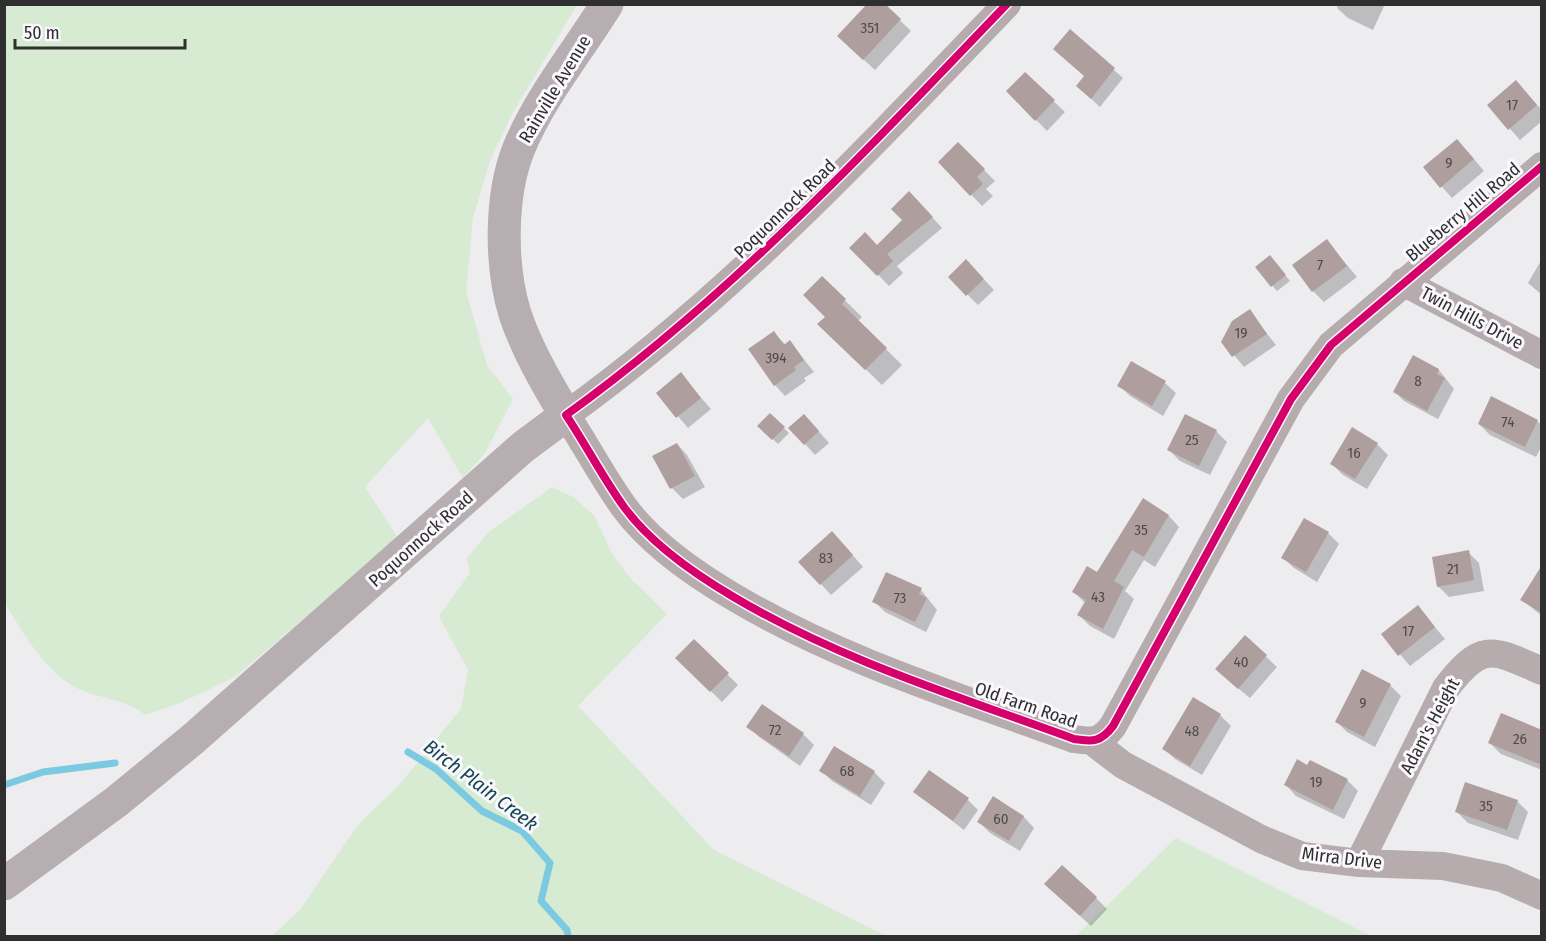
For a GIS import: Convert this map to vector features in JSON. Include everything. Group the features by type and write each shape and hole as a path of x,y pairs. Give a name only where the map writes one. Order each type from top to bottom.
{"main road":[{"name":"Rainville Avenue","path":"566,415 542,376 515,313 507,264 504,219 511,174 519,148 534,119 607,4"},
{"name":"Poquonnock Road","path":"4,884 116,802 193,739 524,447 566,415"}],"street":[{"name":"Poquonnock Road","path":"566,415 610,383 746,267 828,190 1007,4"},
{"name":"Blueberry Hill Road","path":"1403,282 1542,165"},
{"name":"Old Farm Road","path":"566,415 624,508 656,542 700,577 797,633 882,671 1074,739 1094,742 1104,738 1113,726 1291,399 1331,345 1403,282"},
{"name":"Twin Hills Drive","path":"1403,282 1542,355"},
{"name":"Adam's Height","path":"1359,863 1446,688 1464,665 1480,654 1497,653 1542,671"},
{"name":"Mirra Drive","path":"1094,742 1123,765 1261,839 1302,856 1359,863 1443,866 1502,878 1542,896"}],"green space":[{"path":"5,5 577,5 511,116 490,161 473,218 466,291 487,365 513,399 485,453 463,478 428,418 365,487 398,538 235,677 180,703 145,715 118,701 77,688 58,676 33,646 5,603"},
{"path":"552,487 573,497 594,515 612,554 630,578 667,614 578,706 714,850 886,936 272,936 300,910 357,826 400,784 461,709 468,670 439,616 470,573 467,558 489,532"},
{"path":"1176,838 1371,936 1076,936"}],"building":[{"path":"867,4 885,4 901,19 863,60 837,36"},
{"path":"1070,29 1115,68 1091,99 1076,86 1084,76 1053,49"},
{"path":"1025,72 1055,100 1035,121 1006,91"},
{"path":"1516,80 1537,105 1508,130 1487,105"},
{"path":"1457,139 1474,159 1440,188 1423,167"},
{"path":"958,142 985,169 977,177 983,184 970,196 938,162"},
{"path":"909,191 933,217 887,254 893,261 877,276 849,248 865,232 877,245 902,220 891,209"},
{"path":"1327,239 1347,266 1312,292 1292,265"},
{"path":"1270,255 1286,275 1271,287 1255,267"},
{"path":"966,259 984,279 966,296 948,277"},
{"path":"822,276 846,299 842,304 887,348 865,370 817,324 825,317 803,295"},
{"path":"1250,309 1267,334 1232,357 1221,342 1232,321"},
{"path":"774,331 784,345 790,340 804,360 794,367 796,370 774,386 748,349"},
{"path":"1413,355 1439,369 1437,374 1445,378 1427,411 1393,392"},
{"path":"1131,361 1166,381 1152,406 1117,386"},
{"path":"681,372 701,398 676,418 656,393"},
{"path":"1491,396 1538,420 1525,447 1478,424"},
{"path":"770,413 785,427 772,440 757,426"},
{"path":"804,414 819,431 804,445 788,428"},
{"path":"1185,414 1217,430 1199,466 1167,450"},
{"path":"1352,427 1378,443 1355,479 1330,464"},
{"path":"677,443 695,476 670,489 652,456"},
{"path":"1143,498 1169,515 1144,557 1132,550 1114,581 1124,587 1103,629 1077,615 1086,600 1072,592 1087,566 1097,572"},
{"path":"1304,518 1329,532 1306,572 1281,558"},
{"path":"832,531 853,555 820,585 798,562"},
{"path":"1469,550 1474,580 1437,587 1432,557"},
{"path":"1542,565 1542,613 1520,600"},
{"path":"886,572 922,588 919,594 927,598 915,622 872,602"},
{"path":"1418,605 1435,627 1398,656 1381,634"},
{"path":"1245,635 1267,655 1238,689 1215,669"},
{"path":"694,639 729,673 710,692 675,658"},
{"path":"1362,669 1391,684 1364,737 1335,722"},
{"path":"1193,697 1221,714 1190,766 1162,749"},
{"path":"762,704 804,733 789,756 746,727"},
{"path":"1501,713 1542,730 1542,765 1488,743"},
{"path":"834,746 875,771 860,796 819,771"},
{"path":"1297,759 1307,765 1310,760 1348,779 1333,810 1284,785"},
{"path":"929,770 969,798 953,821 913,792"},
{"path":"1465,782 1518,800 1507,830 1455,812"},
{"path":"993,796 1024,816 1009,841 977,822"},
{"path":"1062,865 1097,897 1080,916 1044,884"}],"waterway":[{"name":"Birch Plain Creek","path":"408,752 436,769 482,811 522,831 550,863 541,901 567,930 568,936"},
{"name":"Birch Plain Creek","path":"4,785 43,772 115,763"}],"cycle path":[{"path":"1007,4 796,220 685,321 566,415 609,485 635,521 674,557 717,587 773,619 856,658 1074,739 1096,740 1105,735 1113,726 1291,399 1331,345 1542,166"}]}
